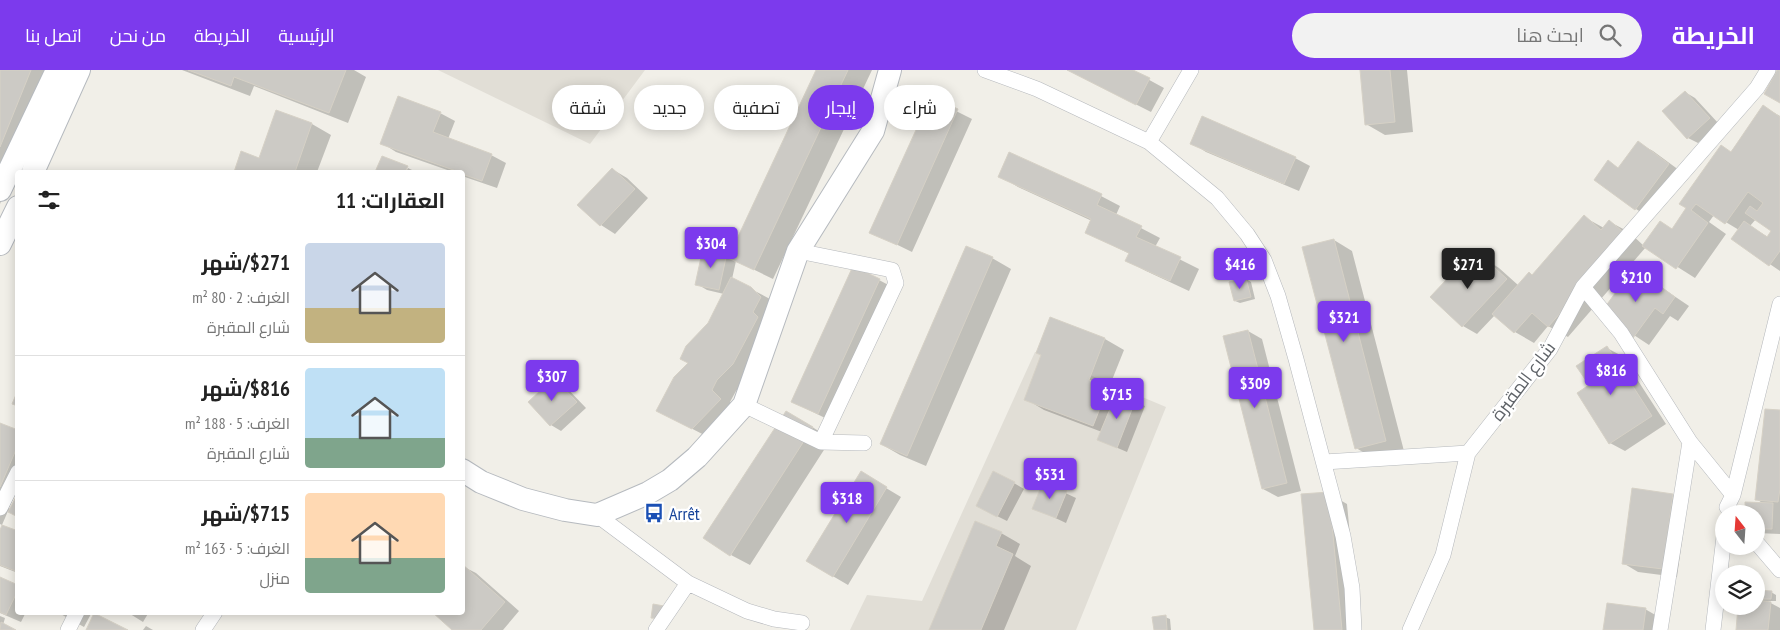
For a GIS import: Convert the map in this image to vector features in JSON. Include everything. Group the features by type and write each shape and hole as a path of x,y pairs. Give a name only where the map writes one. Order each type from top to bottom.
{"street":[{"path":"0,190 57,70"},
{"path":"34,170 79,70"},
{"path":"597,515 648,493 670,480 697,457 744,405 798,251 873,131 890,70"},
{"path":"985,70 1037,88 1149,142 1218,198 1247,234 1264,260 1281,305 1324,462 1343,536 1352,588 1354,630"},
{"path":"1149,142 1191,70"},
{"name":"شارع المقبرة","path":"1410,630 1443,555 1468,453 1550,349 1583,287 1757,88 1768,70"},
{"path":"0,244 12,214"},
{"path":"798,251 892,270 896,283 822,442"},
{"path":"1583,287 1621,333 1729,505"},
{"path":"1730,505 1780,304"},
{"path":"744,405 822,442 864,443"},
{"path":"1660,630 1690,442"},
{"path":"1324,462 1468,453"},
{"path":"465,472 482,482 523,499 565,510 597,515 688,583 747,611 774,619 802,623"},
{"path":"0,508 15,478"},
{"path":"1765,552 1780,570"},
{"path":"1712,630 1722,555"},
{"path":"656,630 688,583"},
{"path":"68,630 76,615"},
{"path":"203,630 213,615"}],"shaded area":[{"path":"438,70 645,70 624,98 624,85 552,85 552,126"},
{"path":"561,130 600,130 590,144"},
{"path":"1035,352 1166,407 1076,630 850,630 867,595 922,601"}],"building":[{"path":"0,70 31,70 0,147"},
{"path":"188,70 346,70 329,113 234,77 231,86"},
{"path":"816,70 848,70 841,85 809,85"},
{"path":"1067,70 1133,70 1150,78 1136,105"},
{"path":"1360,70 1390,70 1395,122 1365,125"},
{"path":"1777,70 1780,70 1780,103 1764,94"},
{"path":"808,87 808,130 820,130 754,270 728,258 788,130 798,130 798,108"},
{"path":"1685,91 1710,118 1687,139 1662,111"},
{"path":"398,96 441,112 433,132 492,154 482,181 465,175 465,170 453,170 380,144"},
{"path":"1763,105 1780,117 1780,251 1769,266 1731,239 1744,221 1767,237 1771,231 1745,213 1750,206 1757,211 1763,203 1748,192 1725,224 1696,204 1691,210 1708,223 1676,269 1642,246 1660,221 1672,229 1686,208 1679,204 1721,145 1731,152"},
{"path":"276,110 312,123 296,170 235,170 241,151 259,158"},
{"path":"1202,116 1296,157 1284,184 1190,144"},
{"path":"916,130 949,130 897,245 869,233"},
{"path":"1638,141 1669,164 1635,210 1594,180 1608,160 1618,168"},
{"path":"1009,152 1102,194 1097,205 1142,226 1136,237 1181,257 1170,281 1125,261 1129,253 1085,233 1091,219 998,177"},
{"path":"382,156 408,166 406,170 376,170"},
{"path":"612,168 635,189 600,226 577,205"},
{"path":"1584,215 1601,230 1609,220 1628,236 1548,327 1532,313 1514,333 1492,314 1529,272 1532,275"},
{"path":"1334,239 1386,441 1355,449 1302,247"},
{"path":"966,246 993,257 907,456 880,444"},
{"path":"703,248 727,253 719,290 695,285"},
{"path":"1484,258 1507,279 1462,327 1430,297 1463,262 1472,271"},
{"path":"853,266 880,279 818,414 791,402"},
{"path":"1634,267 1675,297 1663,314 1655,308 1633,338 1600,314"},
{"path":"731,277 751,287 761,297 753,312 758,317 733,364 717,380 712,390 721,399 692,429 656,411 674,377 688,363 680,359 686,346 708,323"},
{"path":"1246,278 1251,297 1234,301 1229,282"},
{"path":"1050,317 1105,338 1089,380 1108,388 1093,426 1024,400 1041,355 1036,353"},
{"path":"1248,330 1287,483 1262,489 1223,336"},
{"path":"1607,346 1652,416 1609,444 1577,393 1589,385 1576,366"},
{"path":"554,378 577,402 550,426 528,402"},
{"path":"1117,392 1136,399 1117,448 1097,440"},
{"path":"1765,409 1780,410 1780,489 1778,502 1755,500"},
{"path":"786,411 813,427 730,556 703,538"},
{"path":"0,423 15,429 15,452 0,487"},
{"path":"861,471 887,487 833,577 806,561"},
{"path":"993,471 1015,482 997,517 976,506"},
{"path":"1043,482 1067,491 1056,518 1032,509"},
{"path":"1632,488 1673,494 1663,569 1622,564"},
{"path":"1329,492 1342,630 1314,630 1301,494"},
{"path":"15,499 15,516 8,512"},
{"path":"1745,502 1773,503 1772,529 1765,529 1765,505 1745,505"},
{"path":"975,521 1002,532 996,546 1013,554 981,630 929,630"},
{"path":"2,525 15,530 15,571 0,565 0,530"},
{"path":"465,567 505,602 481,630 452,630 435,615 465,615"},
{"path":"0,577 15,584 15,596 6,615 0,612"},
{"path":"1765,591 1772,591 1771,599 1765,599"},
{"path":"1765,601 1771,602 1768,630 1736,630 1737,615 1765,615"},
{"path":"1607,603 1646,608 1643,630 1603,630"},
{"path":"653,604 664,606 663,619 651,618"},
{"path":"93,615 98,615 128,630 86,630"},
{"path":"1166,615 1167,630 1154,630 1152,617"},
{"path":"1,622 16,630 0,630"}],"place":[{"name":"Arrêt","path":"654,513"}]}
